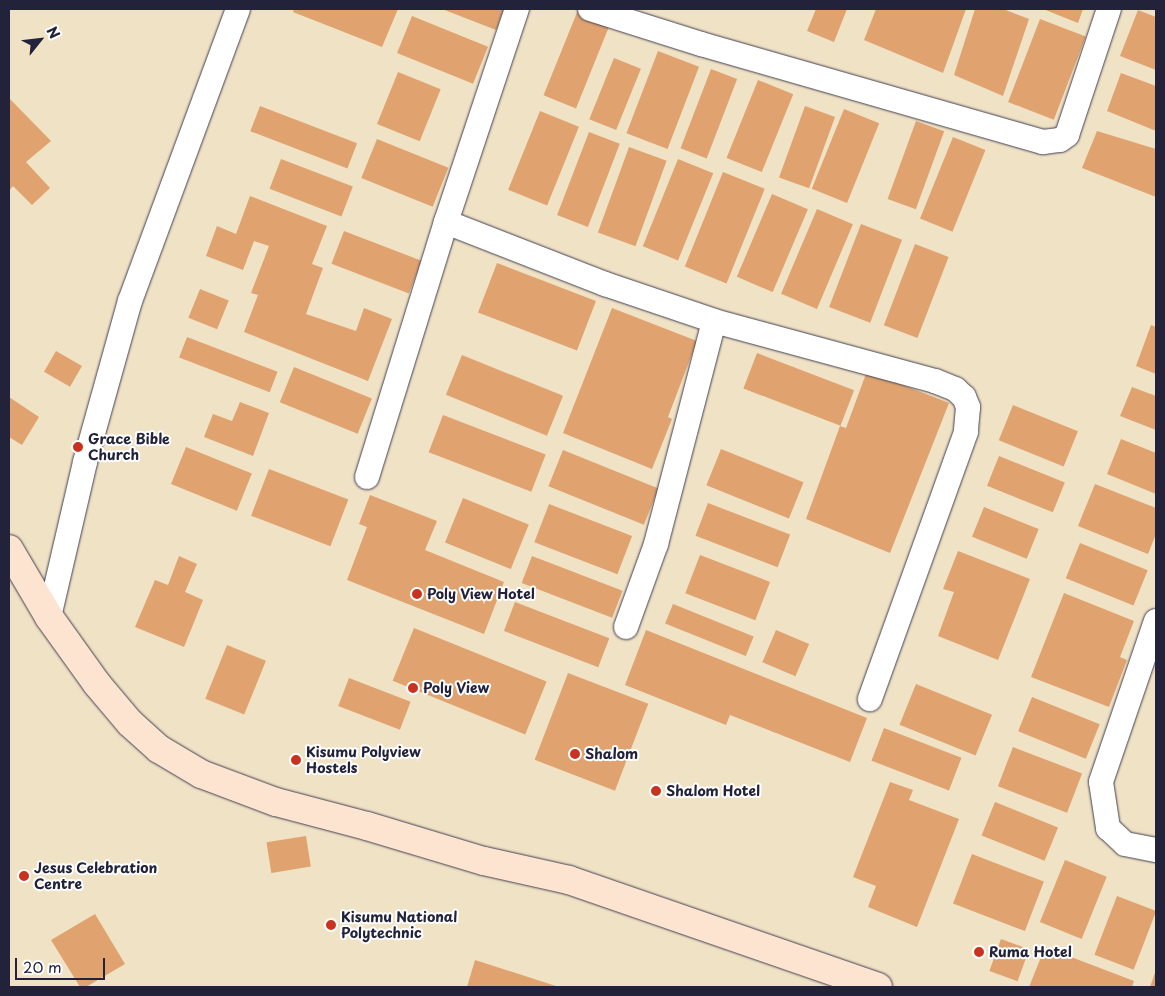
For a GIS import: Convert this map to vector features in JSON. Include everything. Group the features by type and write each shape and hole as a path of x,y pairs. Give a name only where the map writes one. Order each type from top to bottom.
{"street":[{"path":"49,617 85,462 130,301 238,9"},
{"path":"366,477 446,222 517,9"},
{"path":"590,9 701,44 1043,142 1060,140 1067,135 1109,9"},
{"path":"446,222 605,284 714,321 935,381 955,389 964,397 968,407 966,432 870,699"},
{"path":"626,627 656,544 714,321"},
{"path":"9,549 49,617 97,684 130,723 159,749 201,774 276,802 367,826 484,861 569,880 878,987"},
{"path":"1156,620 1101,782 1108,828 1125,844 1156,850"}],"building":[{"path":"294,9 398,9 382,47 293,12"},
{"path":"442,9 504,9 496,30"},
{"path":"816,9 847,9 834,42 807,31"},
{"path":"876,9 966,9 943,73 864,40"},
{"path":"975,9 1003,9 1029,19 1003,96 954,75"},
{"path":"1043,9 1083,9 1078,23"},
{"path":"578,10 610,23 576,108 544,95"},
{"path":"1138,10 1156,17 1156,70 1120,56"},
{"path":"412,16 488,47 473,84 397,53"},
{"path":"1040,19 1086,37 1054,120 1008,102"},
{"path":"658,51 699,67 668,149 626,133"},
{"path":"614,58 641,69 616,130 589,119"},
{"path":"711,69 737,79 707,158 681,148"},
{"path":"398,72 441,89 420,141 377,124"},
{"path":"1121,73 1156,86 1156,131 1107,111"},
{"path":"758,80 793,94 762,172 727,158"},
{"path":"9,98 51,141 26,162 50,188 32,205 13,186 9,191"},
{"path":"260,106 357,143 347,168 250,131"},
{"path":"805,106 835,117 809,188 779,177"},
{"path":"844,109 879,123 847,203 812,189"},
{"path":"540,111 579,127 547,206 508,190"},
{"path":"916,121 944,131 916,209 888,199"},
{"path":"1097,131 1156,149 1156,197 1082,168"},
{"path":"589,132 620,144 588,227 557,215"},
{"path":"953,137 985,150 952,232 920,219"},
{"path":"377,139 448,168 433,207 361,178"},
{"path":"629,147 667,161 635,246 598,233"},
{"path":"281,159 353,187 341,216 270,189"},
{"path":"678,159 713,173 678,260 643,246"},
{"path":"723,172 765,189 727,283 685,267"},
{"path":"772,194 808,209 773,292 737,277"},
{"path":"250,196 327,226 312,264 323,268 306,314 356,331 364,308 392,319 368,381 244,332 258,295 251,293 269,246 254,241 243,270 206,256 217,226 236,234"},
{"path":"817,209 853,224 817,309 781,294"},
{"path":"861,224 902,240 870,323 829,307"},
{"path":"344,231 421,261 409,293 331,264"},
{"path":"915,244 949,257 917,338 884,325"},
{"path":"497,263 596,301 577,350 478,312"},
{"path":"200,289 229,301 217,329 188,318"},
{"path":"612,308 697,341 668,417 672,419 652,469 563,433"},
{"path":"1151,325 1156,327 1156,374 1136,366"},
{"path":"187,337 278,372 270,392 179,358"},
{"path":"56,351 82,366 70,387 44,372"},
{"path":"757,353 854,390 840,426 743,388"},
{"path":"462,355 563,396 547,436 446,395"},
{"path":"294,367 372,398 358,434 280,402"},
{"path":"867,371 949,403 890,553 806,519 840,426 846,428"},
{"path":"1132,387 1156,396 1156,430 1120,416"},
{"path":"9,397 39,417 22,445 9,437"},
{"path":"240,402 269,413 253,456 204,437 213,414 232,421"},
{"path":"1013,405 1078,431 1064,466 999,440"},
{"path":"443,415 546,454 531,492 429,452"},
{"path":"1121,439 1156,453 1156,494 1107,474"},
{"path":"186,447 252,474 237,511 171,484"},
{"path":"721,449 804,482 789,519 706,485"},
{"path":"563,450 658,489 644,525 548,486"},
{"path":"999,456 1065,483 1053,512 987,486"},
{"path":"269,469 348,499 330,546 251,516"},
{"path":"1095,484 1156,508 1156,534 1148,554 1078,526"},
{"path":"370,495 437,521 425,550 504,582 484,634 347,580 367,527 359,524"},
{"path":"463,498 529,525 511,569 445,543"},
{"path":"708,503 790,535 778,567 695,536"},
{"path":"549,504 632,536 617,574 534,542"},
{"path":"984,507 1039,529 1027,559 972,537"},
{"path":"1080,543 1148,570 1133,606 1066,578"},
{"path":"958,551 1030,579 998,660 938,636 954,592 943,589"},
{"path":"700,555 770,582 755,620 685,593"},
{"path":"179,556 197,564 185,592 203,600 184,647 135,627 155,580 168,585"},
{"path":"532,556 623,591 612,618 522,583"},
{"path":"1064,593 1134,621 1120,657 1127,660 1109,707 1031,677"},
{"path":"515,602 609,638 598,667 504,631"},
{"path":"673,604 754,637 746,656 665,623"},
{"path":"414,628 547,682 525,734 393,681"},
{"path":"646,630 867,718 850,762 730,715 726,725 625,685"},
{"path":"776,630 809,644 795,676 762,662"},
{"path":"227,645 266,661 244,715 205,699"},
{"path":"568,673 648,704 615,791 535,760"},
{"path":"349,678 411,702 400,730 338,706"},
{"path":"916,684 992,715 976,756 900,725"},
{"path":"1032,697 1100,724 1086,759 1018,731"},
{"path":"884,728 961,758 949,790 871,761"},
{"path":"1013,747 1082,774 1067,813 998,786"},
{"path":"890,782 913,790 909,800 959,819 917,927 868,907 876,886 853,877"},
{"path":"995,802 1058,827 1045,861 982,835"},
{"path":"306,836 311,867 271,873 266,842"},
{"path":"972,854 1044,882 1025,931 953,903"},
{"path":"1065,860 1107,877 1082,939 1040,922"},
{"path":"1117,896 1156,911 1134,970 1094,955"},
{"path":"95,914 125,964 86,987 80,987 51,940"},
{"path":"1001,939 1029,949 1018,981 989,971"},
{"path":"1045,947 1134,981 1132,987 1029,987"},
{"path":"475,960 559,987 467,987"},
{"path":"1156,970 1156,987 1150,987"}],"place":[{"name":"Grace Bible Church","path":"78,447"},
{"name":"Poly View Hotel","path":"417,594"},
{"name":"Poly View","path":"413,688"},
{"name":"Shalom","path":"575,754"},
{"name":"Kisumu Polyview Hostels","path":"296,760"},
{"name":"Shalom Hotel","path":"656,791"},
{"name":"Jesus Celebration Centre","path":"24,876"},
{"name":"Kisumu National Polytechnic","path":"331,925"},
{"name":"Ruma Hotel","path":"979,952"}]}
